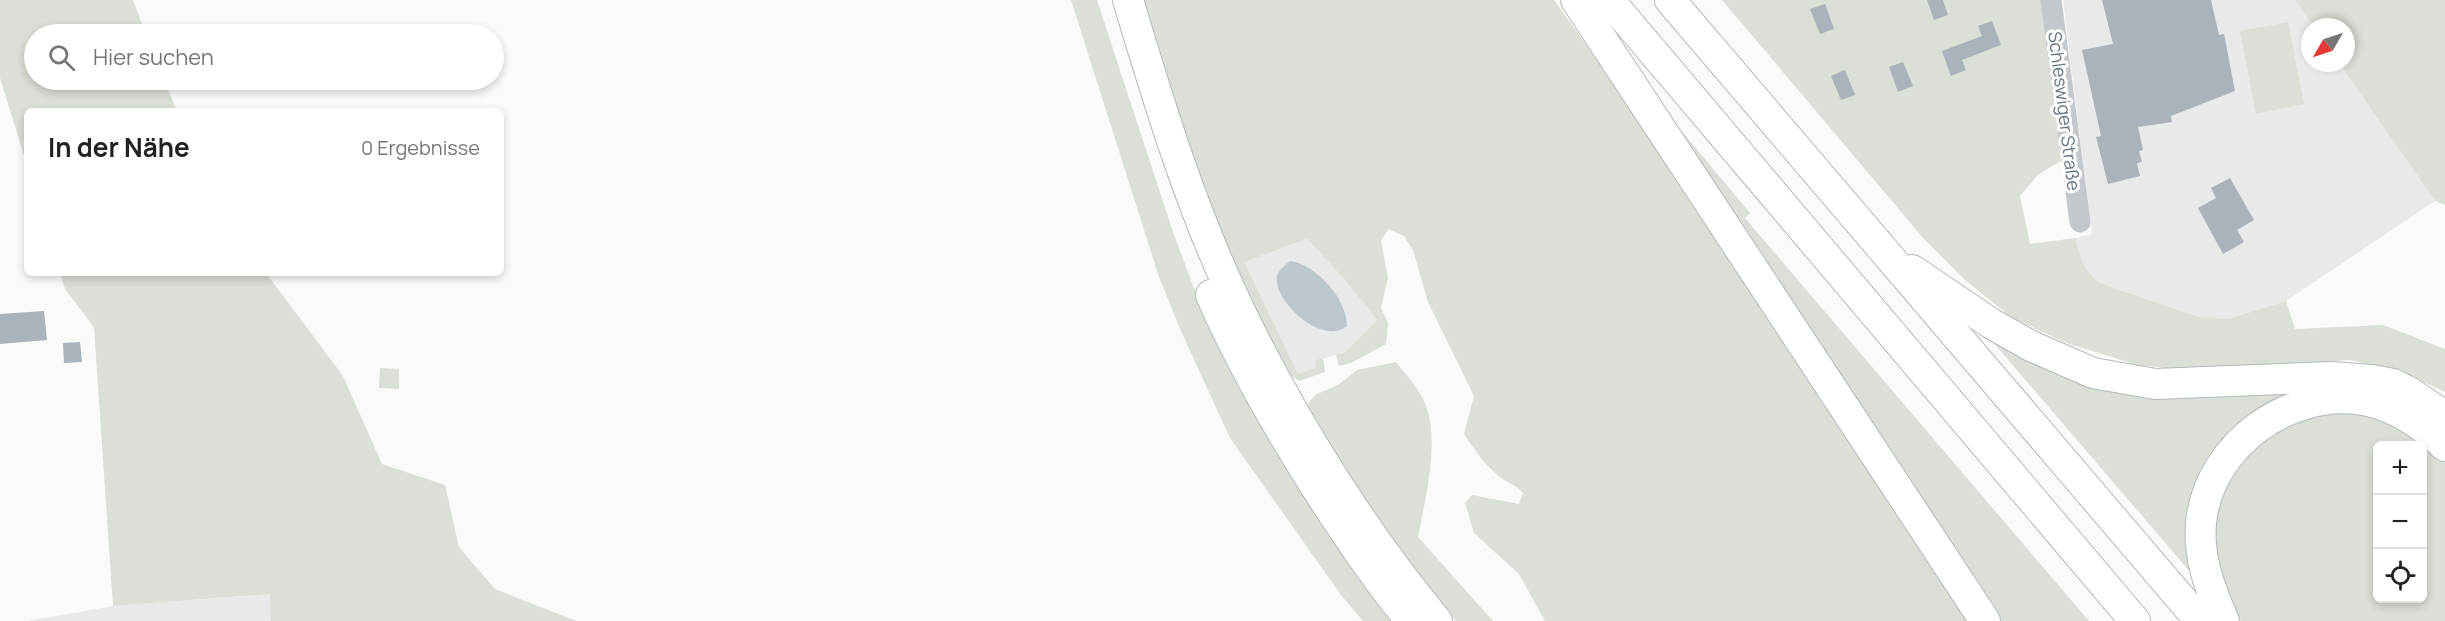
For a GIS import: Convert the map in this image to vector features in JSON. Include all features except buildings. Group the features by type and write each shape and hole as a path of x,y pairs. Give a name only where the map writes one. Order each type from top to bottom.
{"highway":[{"path":"1107,0 1157,158 1233,347 1300,463 1381,585 1410,621"},
{"path":"1128,0 1166,127 1220,267 1242,316 1312,443 1392,563 1437,621"},
{"path":"1576,0 1984,621"},
{"path":"1609,0 2135,621"},
{"path":"1670,0 2200,621"},
{"path":"1882,250 1992,324 2031,346 2092,374 2156,384 2331,377 2372,380 2393,384 2445,416"},
{"path":"2224,621 2211,593 2204,567 2202,515 2215,478 2228,458 2258,427 2275,416 2314,401 2357,399 2411,418 2431,432 2445,446"}],"street":[{"name":"Schleswiger Straße","path":"2051,0 2080,222"}],"shaded area":[{"path":"0,0 133,0 142,24 24,24 24,90 168,90 176,108 24,108 24,155 0,78"},
{"path":"1071,0 1097,0 1172,229 1193,286 1224,352 1394,621 1363,621 1341,595 1230,438 1159,277"},
{"path":"1142,0 1554,0 1637,116 1973,621 1545,621 1519,574 1474,533 1465,503 1472,495 1519,504 1523,493 1492,470 1464,434 1474,396 1428,302 1413,250 1404,236 1388,229 1381,241 1388,278 1381,308 1388,323 1386,344 1351,363 1339,366 1336,355 1344,353 1377,320 1345,280 1307,239 1244,262 1298,374 1315,368 1316,360 1323,358 1325,372 1300,381 1290,375 1280,364 1216,224 1189,150"},
{"path":"1722,0 2044,0 2065,158 2038,175 2020,196 2030,244 2076,238 2083,264 2100,283 2199,317 2228,319 2286,301 2295,329 2383,325 2445,349 2445,392 2395,369 2349,360 2193,371 2138,365 2066,343 2011,317 1965,280 1924,239"},
{"path":"2063,0 2295,0 2308,18 2301,18 2301,72 2345,72 2435,201 2286,301 2228,319 2199,317 2101,283 2088,274 2079,258 2076,238 2092,234"},
{"path":"2295,0 2445,0 2445,205 2435,201 2345,72 2355,72 2355,18 2308,18"},
{"path":"2288,22 2304,104 2256,114 2240,31"},
{"path":"1654,98 1750,213 1745,218 2089,621 1992,621"},
{"path":"1307,239 1345,280 1377,320 1344,353 1317,360 1315,368 1298,374 1243,262"},
{"path":"1290,261 1310,269 1329,285 1342,305 1347,326 1336,331 1324,330 1300,318 1290,307 1282,296 1277,276"},
{"path":"61,276 268,276 343,376 382,464 445,485 459,547 495,589 576,621 271,621 270,594 113,606 94,327 65,289"},
{"path":"1986,334 2029,356 2314,389 2239,433 2198,581"},
{"path":"1396,362 1423,398 1431,426 1431,458 1418,537 1493,621 1456,621 1377,519 1308,410 1309,402 1317,394 1338,385 1357,370"},
{"path":"380,368 399,369 399,389 379,388"},
{"path":"2371,409 2419,441 2373,441 2373,603 2427,603 2427,446 2445,458 2445,621 2241,621 2220,591 2210,518 2233,464 2297,415"},
{"path":"271,594 271,621 26,621 113,606"}]}
